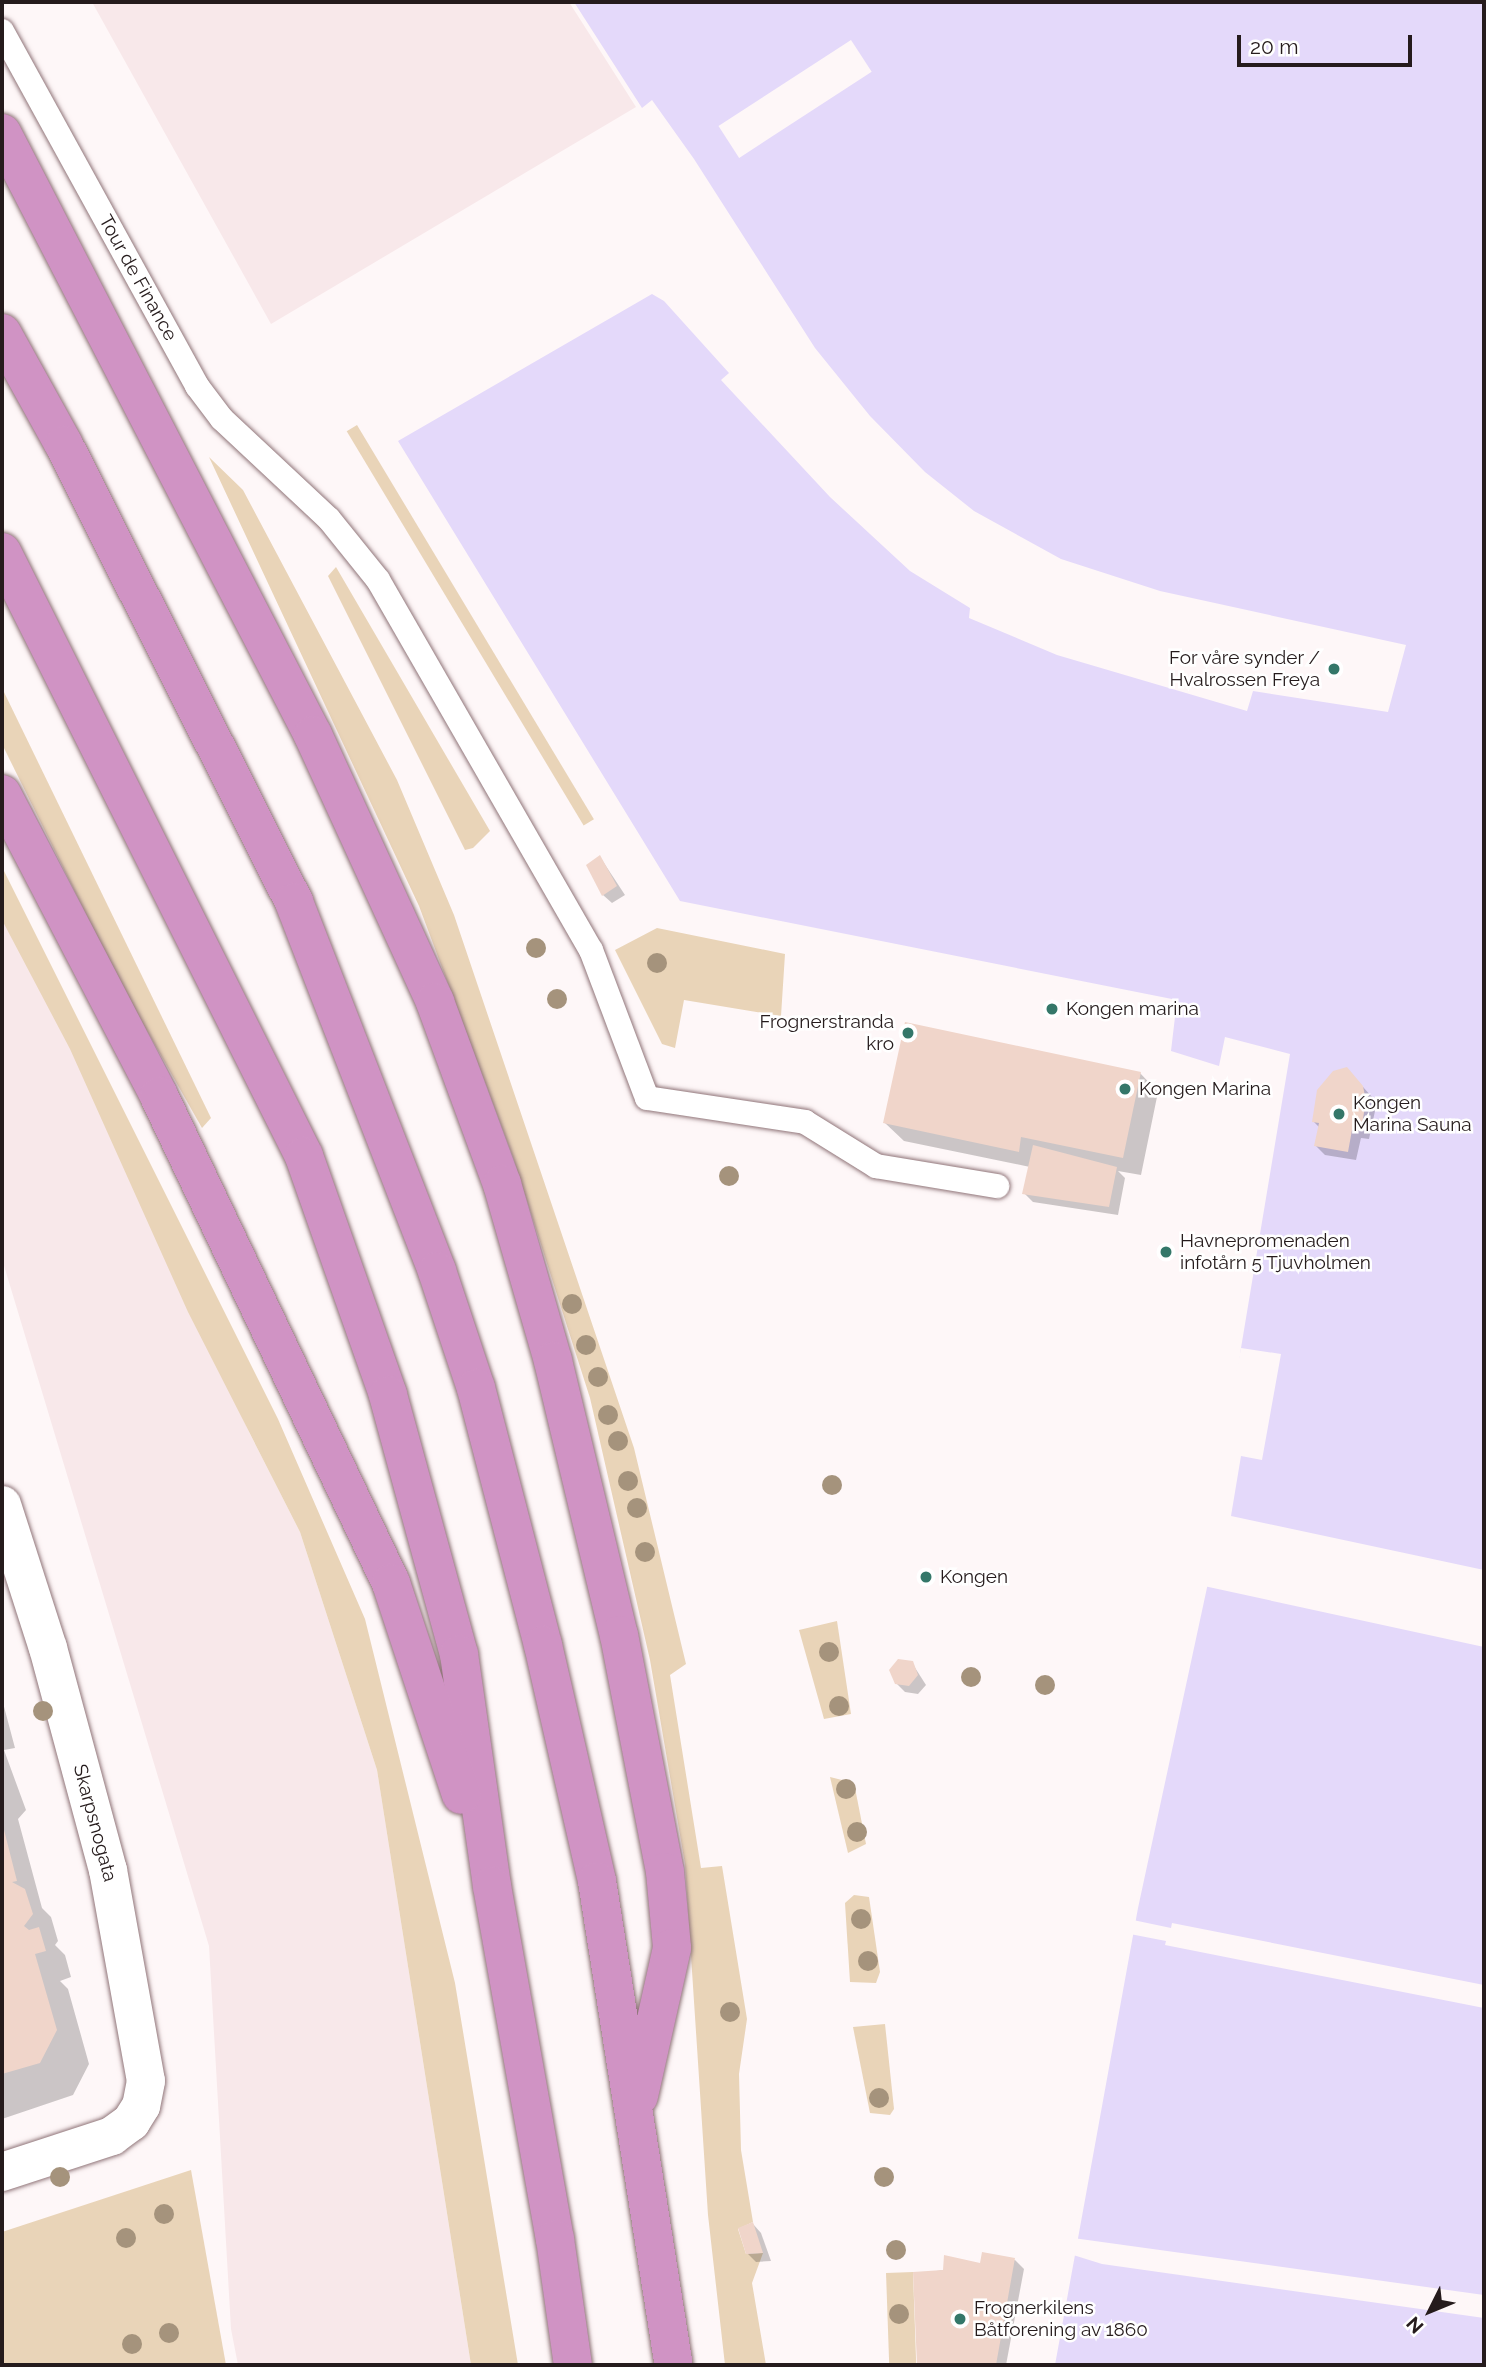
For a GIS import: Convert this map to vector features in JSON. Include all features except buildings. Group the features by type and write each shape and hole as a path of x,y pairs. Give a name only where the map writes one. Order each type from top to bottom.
{"highway":[{"path":"2,133 313,735 435,1002 502,1184 553,1361 616,1622 664,1872 672,1948 634,2119"},
{"path":"2,333 108,531 295,902 437,1271 476,1388 543,1645 597,1881 674,2365"},
{"path":"2,552 304,1156 388,1395 459,1654 492,1886 555,2239 573,2365"},
{"path":"2,794 159,1096 391,1583 492,1886"}],"street":[{"name":"Skarpsnogata","path":"2,1505 48,1648 108,1870 144,2053 146,2081 141,2106 131,2122 112,2136 2,2172"}],"lane":[{"name":"Tour de Finance","path":"2,32 197,386 222,419 343,534 378,579 591,950 648,1098 805,1122 876,1166 998,1186"}],"shaded area":[{"path":"92,2 569,2 636,107 271,324"},
{"path":"574,2 1484,2 1484,2365 1055,2365 1138,1908 1208,1583 1241,1348 1290,1054 1225,1037 1219,1066 1171,1051 1177,1000 680,901 398,441 652,294 664,301 729,373 721,380 830,497 910,571 970,608 969,618 1057,655 1247,711 1253,691 1388,712 1406,645 1160,591 1061,559 974,511 925,472 870,416 815,348 694,159 652,100 642,108"},
{"path":"357,425 594,819 584,825 347,431"},
{"path":"209,457 243,490 397,780 454,915 634,1448 686,1664 670,1675 701,1868 722,1866 747,2019 739,2074 741,2150 753,2222 738,2229 746,2254 763,2253 752,2283 766,2365 725,2365 708,2215 685,1864 650,1660 590,1398 513,1157 419,906"},
{"path":"336,567 490,831 473,848 465,850 328,576"},
{"path":"2,688 211,1118 202,1128 120,983 2,744"},
{"path":"2,867 278,1419 365,1619 455,1983 518,2365 471,2365 377,1770 300,1532 188,1312 70,1049 2,920"},
{"path":"2,891 249,1432 300,1532 377,1770 471,2365 238,2365 231,2329 209,1946 2,1259"},
{"path":"657,928 785,954 781,1016 684,1000 675,1048 662,1044 615,950"},
{"path":"837,1621 851,1714 824,1719 799,1630"},
{"path":"830,1777 854,1783 866,1844 848,1853"},
{"path":"854,1895 869,1897 880,1972 876,1983 850,1982 845,1903"},
{"path":"885,2024 894,2109 890,2115 870,2113 853,2027"},
{"path":"191,2170 226,2365 2,2365 2,2232"},
{"path":"913,2272 916,2365 889,2365 886,2273"}],"pier":[{"path":"851,40 872,72 739,158 718,126"},
{"path":"1241,1348 1281,1354 1262,1460 1241,1456 1231,1516 1484,1570 1484,1647 1204,1586 1211,1512"},
{"path":"1133,1920 1171,1928 1172,1923 1484,1985 1484,2008 1165,1945 1166,1941 1130,1934"},
{"path":"1073,2238 1484,2295 1484,2318 1102,2264 1070,2254"}],"place":[{"name":"For våre synder / Hvalrossen Freya","path":"1334,669"},
{"name":"Kongen marina","path":"1052,1009"},
{"name":"Frognerstranda kro","path":"908,1033"},
{"name":"Kongen Marina","path":"1125,1089"},
{"name":"Kongen Marina Sauna","path":"1339,1114"},
{"name":"Havnepromenaden infotårn 5 Tjuvholmen","path":"1166,1252"},
{"name":"Kongen","path":"926,1577"},
{"name":"Frognerkilens Båtforening av 1860","path":"960,2319"}]}
